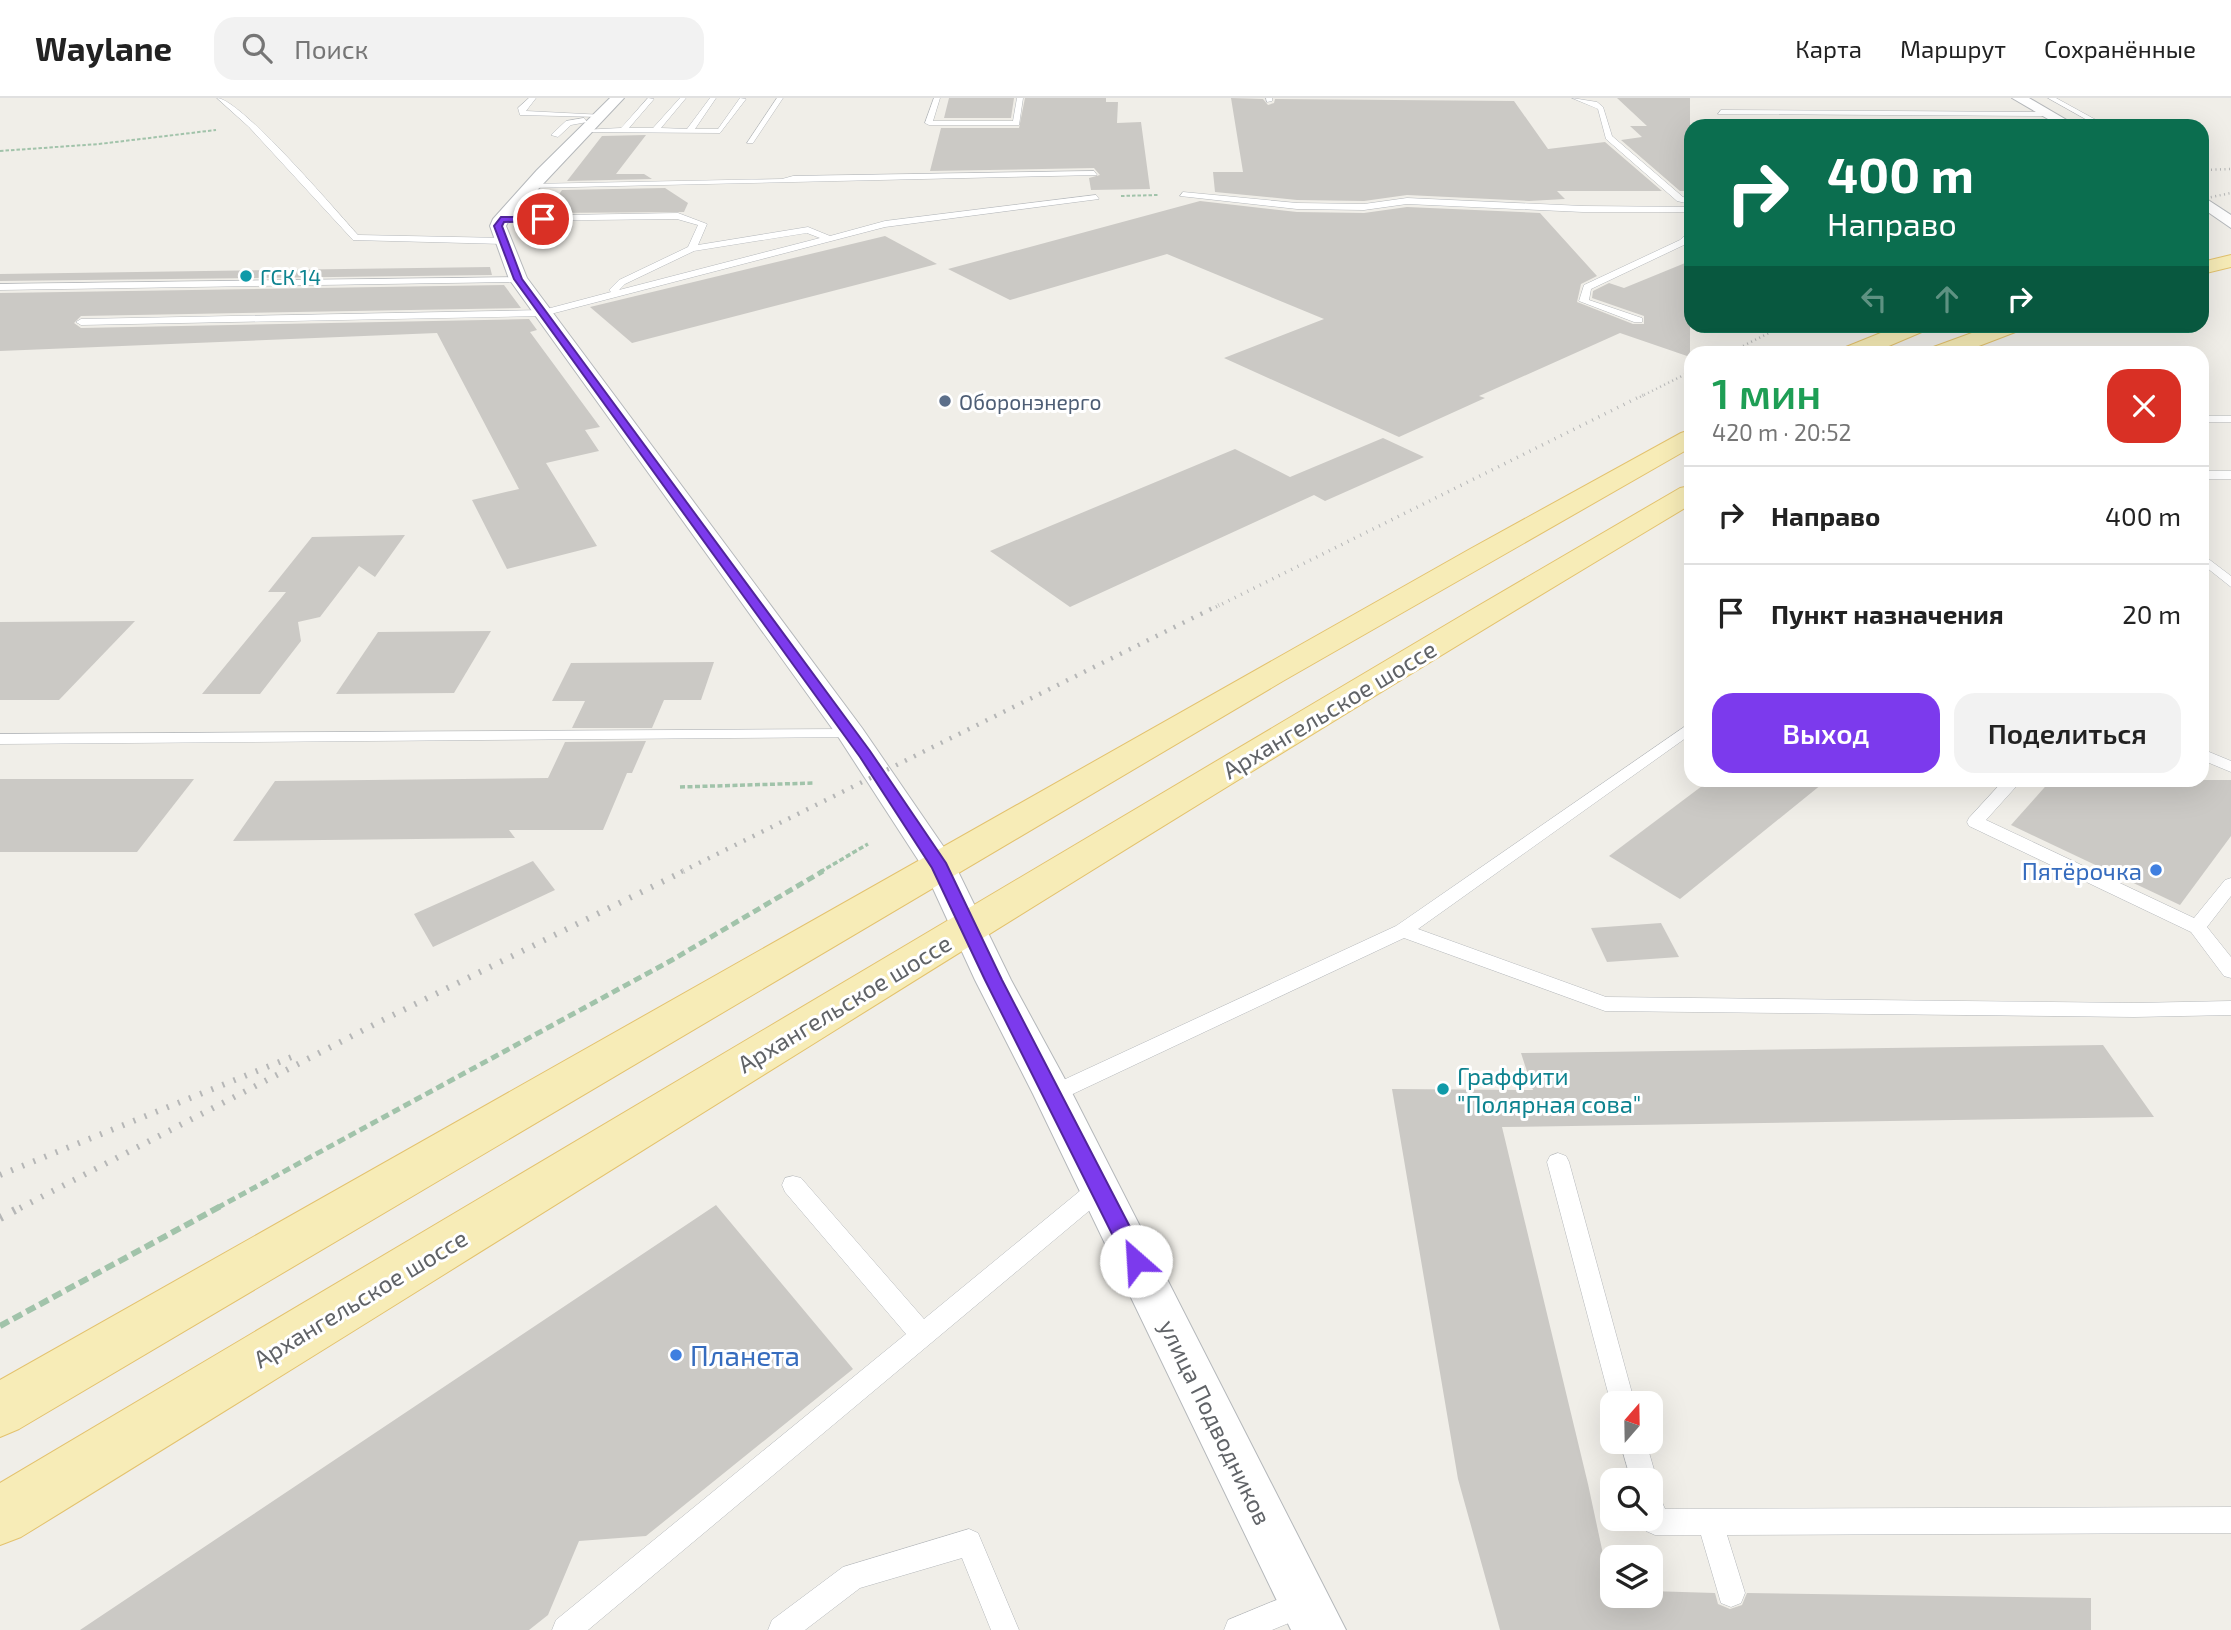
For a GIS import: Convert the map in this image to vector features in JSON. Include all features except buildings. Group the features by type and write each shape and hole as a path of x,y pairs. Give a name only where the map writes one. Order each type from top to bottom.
{"main road":[{"path":"2209,266 2231,261"},
{"path":"1868,346 1899,333"},
{"path":"1957,346 1992,333"},
{"path":"0,1410 1460,565 1684,441"},
{"name":"Архангельское шоссе","path":"0,1516 1484,615 1684,498"}],"street":[{"path":"501,219 617,98"},
{"path":"2019,98 2057,119"},
{"path":"2209,206 2231,223"},
{"name":"улица Подводников","path":"501,219 498,226 518,279 851,734 940,867 993,980 1053,1094 1313,1616"}],"lane":[{"path":"220,98 252,125 356,238 504,241"},
{"path":"533,98 522,108 523,113 593,122 623,130 655,131 720,131 743,99"},
{"path":"750,141 780,98"},
{"path":"937,98 929,123 1016,123 1020,98"},
{"path":"1575,98 1594,100 1601,108 1609,138 1684,200"},
{"path":"2051,98 2090,119"},
{"path":"623,130 651,99"},
{"path":"655,131 683,99"},
{"path":"689,131 713,99"},
{"path":"1721,112 2048,114"},
{"path":"555,135 569,123 593,122"},
{"path":"530,186 1094,173"},
{"path":"1183,194 1297,206 1364,208 1407,201 1583,209 1684,210"},
{"path":"81,322 543,313 885,224 1096,197"},
{"path":"501,219 678,216 702,224 692,248"},
{"path":"606,297 622,282 692,248 808,230 830,239"},
{"path":"1638,320 1584,301 1587,287 1684,241"},
{"path":"0,287 518,279"},
{"path":"2209,419 2231,419"},
{"path":"2209,475 2231,475"},
{"path":"2209,564 2231,583"},
{"path":"1053,1094 1403,932 1684,732"},
{"path":"0,738 851,734"},
{"path":"2209,757 2231,767"},
{"path":"2008,787 1975,822 2197,927 2231,971"},
{"path":"2197,927 2231,884"},
{"path":"1403,932 1605,1004 2120,1010 2231,1008"},
{"path":"1558,1162 1620,1391"},
{"path":"793,1185 922,1335"},
{"path":"566,1630 1100,1188"},
{"path":"1663,1522 2231,1520"},
{"path":"1710,1522 1731,1593"},
{"path":"782,1630 853,1577 969,1542 1005,1630"},
{"path":"1238,1630 1313,1616"}],"path":[{"path":"0,150 99,144 252,125"},
{"path":"1096,197 1183,194"},
{"path":"680,787 814,783"},
{"path":"0,1326 672,960 868,844"}],"railway":[{"path":"2209,170 2231,169"},
{"path":"2209,198 2231,193"},
{"path":"1743,346 1769,333"},
{"path":"1640,397 1684,375"},
{"path":"1216,607 1643,395"},
{"path":"681,872 1219,605"},
{"path":"20,1208 379,1022 684,871"},
{"path":"0,1175 294,1056"},
{"path":"0,1218 23,1206"}],"place":[{"name":"ГСК 14","path":"246,276"},
{"name":"Оборонэнерго","path":"945,401"},
{"name":"Пятёрочка","path":"2156,870"},
{"name":"Граффити \"Полярная сова\"","path":"1443,1089"},
{"name":"Планета","path":"676,1355"}],"route":[{"path":"543,219 501,219 498,226 518,279 865,754 940,867 993,980 1136,1261"}]}
